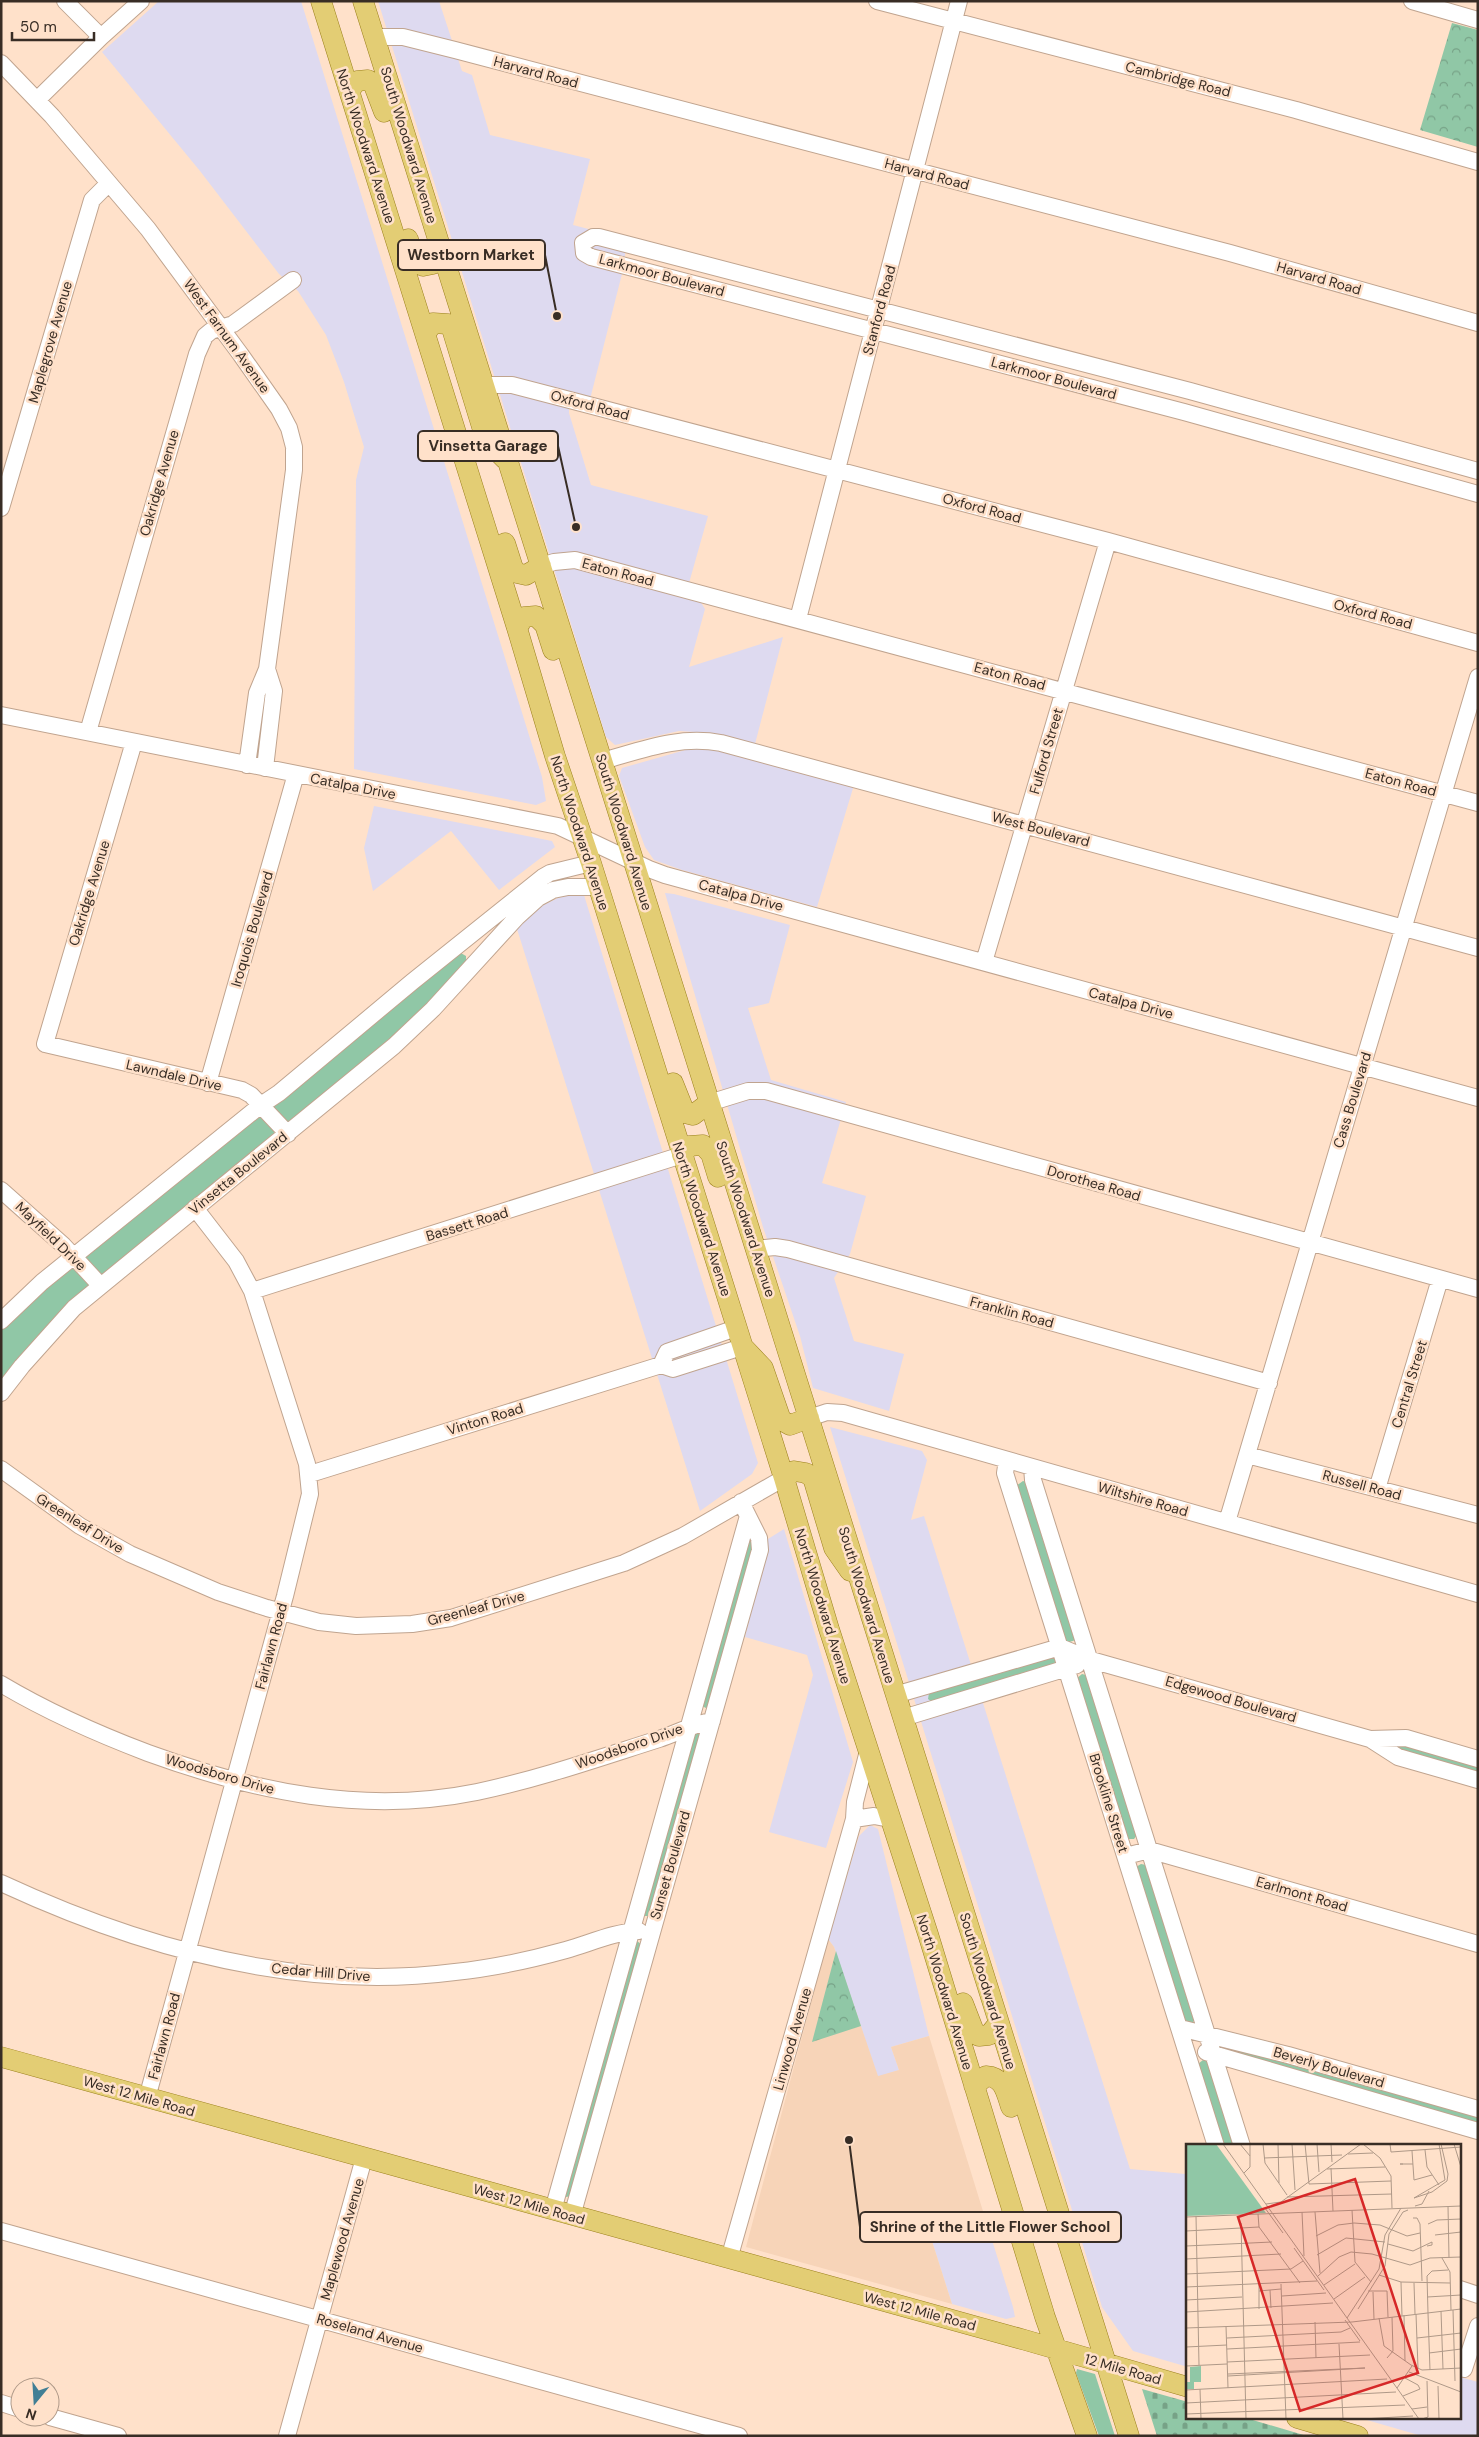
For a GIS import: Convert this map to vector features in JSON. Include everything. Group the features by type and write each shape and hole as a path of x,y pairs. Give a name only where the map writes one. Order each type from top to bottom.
{"main road":[{"name":"North Woodward Avenue","path":"321,1 517,628 555,756 622,959 868,1751 1087,2436"},
{"name":"South Woodward Avenue","path":"363,1 1129,2436"},
{"path":"350,91 352,85 362,80 373,83 377,90 408,193 436,232"},
{"path":"358,118 380,149 414,259 423,266 429,266 439,260 442,254"},
{"path":"425,334 433,323 438,322 448,324 452,329 486,440 508,462"},
{"path":"453,424 473,446 513,568 517,573 526,574 541,566"},
{"path":"517,628 524,617 530,615 541,619 545,625 582,741 587,749 602,761"},
{"path":"622,959 645,1000 681,1108 685,1114 693,1115 709,1103"},
{"path":"682,1155 689,1146 702,1146 711,1154 732,1220 755,1249"},
{"path":"739,1337 763,1368 781,1420 790,1425 808,1418"},
{"path":"784,1478 794,1471 806,1472 813,1478 834,1548 861,1587"},
{"path":"928,1934 948,1955 971,2028 975,2034 979,2036 990,2035 998,2024"},
{"name":"West 12 Mile Road","path":"1,2057 1058,2350"},
{"path":"974,2086 986,2076 997,2078 1004,2086 1045,2218 1077,2273"},
{"name":"12 Mile Road","path":"1058,2350 1186,2386"},
{"path":"1304,2420 1358,2436"}],"street":[{"path":"65,1 101,37"},
{"path":"37,100 101,37 141,1"},
{"name":"Cambridge Road","path":"877,1 1296,110 1478,162"},
{"name":"Stanford Road","path":"798,619 959,1"},
{"path":"1412,1 1478,20"},
{"name":"Harvard Road","path":"375,37 394,36 433,45 1230,253 1478,323"},
{"name":"West Farnum Avenue","path":"1,63 37,100 148,229 221,327 279,409 290,428 294,447 294,470 268,669 256,693 247,765"},
{"name":"Maplegrove Avenue","path":"1,508 92,200 109,182"},
{"name":"Larkmoor Boulevard","path":"1478,471 1190,391 599,237 593,236 583,243 584,253 591,256 1184,412 1478,494"},
{"name":"Oakridge Avenue","path":"88,732 197,354 205,336 221,327 233,324 293,280"},
{"name":"Oxford Road","path":"484,385 517,386 1108,541 1478,643"},
{"path":"1184,412 1190,391"},
{"name":"Fulford Street","path":"984,962 1108,541"},
{"name":"Eaton Road","path":"541,566 554,562 575,560 1478,803"},
{"name":"West Farnum Avenue","path":"265,768 274,692 268,669"},
{"name":"Cass Boulevard","path":"1227,1522 1478,677"},
{"name":"Catalpa Drive","path":"1,715 558,826 665,875 1478,1098"},
{"name":"West Boulevard","path":"602,761 672,741 706,740 1024,824 1478,948"},
{"name":"Oakridge Avenue","path":"44,1044 134,742"},
{"name":"Iroquois Boulevard","path":"208,1083 296,774"},
{"path":"1,1321 42,1282 261,1105 279,1093 544,877 550,873 591,863"},
{"name":"Vinsetta Boulevard","path":"1,1393 55,1327 100,1285 394,1046 538,898 553,890 568,887 598,888"},
{"path":"464,941 481,958"},
{"name":"Lawndale Drive","path":"44,1044 246,1092 288,1134"},
{"name":"Dorothea Road","path":"709,1103 748,1091 766,1091 1309,1244 1478,1289"},
{"name":"Bassett Road","path":"252,1291 682,1155"},
{"name":"Mayfield Drive","path":"1,1190 74,1257 100,1285"},
{"name":"Fairlawn Road","path":"147,2098 280,1612 310,1494 310,1474 252,1291 236,1261 194,1208"},
{"name":"Franklin Road","path":"755,1249 775,1247 788,1249 1268,1383"},
{"name":"Central Street","path":"1377,1489 1440,1279"},
{"name":"Vinton Road","path":"310,1474 661,1365 672,1369 739,1337"},
{"name":"Wiltshire Road","path":"808,1418 827,1412 843,1413 1478,1594"},
{"name":"Russell Road","path":"1247,1455 1478,1515"},
{"name":"Brookline Street","path":"1007,1460 1005,1473 1187,2048 1215,2144"},
{"name":"Brookline Street","path":"1032,1468 1033,1480 1241,2144"},
{"name":"Greenleaf Drive","path":"1,1469 80,1526 130,1554 218,1592 280,1612 319,1622 356,1626 412,1624 451,1618 624,1564 745,1509 784,1478"},
{"name":"Sunset Boulevard","path":"572,2216 650,1931 760,1550 759,1538 745,1509"},
{"name":"Sunset Boulevard","path":"552,2210 690,1725 745,1509"},
{"path":"895,1695 1060,1647"},
{"name":"Edgewood Boulevard","path":"1060,1647 1091,1660 1370,1739 1406,1738 1478,1759"},
{"path":"903,1718 1091,1660"},
{"name":"Woodsboro Drive","path":"1,1684 58,1715 115,1740 234,1781 286,1794 342,1801 394,1802 476,1792 516,1782 660,1738 690,1725 712,1720"},
{"name":"Edgewood Boulevard","path":"1370,1739 1398,1758 1478,1780"},
{"name":"Linwood Avenue","path":"729,2259 854,1819 855,1802 868,1751"},
{"path":"854,1819 874,1816 890,1819"},
{"path":"1126,1856 1150,1850"},
{"name":"Earlmont Road","path":"1150,1850 1478,1944"},
{"name":"Cedar Hill Drive","path":"1,1883 113,1928 187,1950 292,1971 369,1977 454,1972 503,1964 546,1956 613,1935 631,1931 650,1931"},
{"name":"Beverly Boulevard","path":"1180,2028 1206,2033 1478,2109"},
{"name":"Beverly Boulevard","path":"1187,2048 1478,2130"},
{"name":"Maplewood Avenue","path":"287,2436 364,2158"},
{"name":"Roseland Avenue","path":"1,2231 739,2436"},
{"path":"1462,2290 1478,2295"},
{"path":"1464,2369 1478,2326"},
{"path":"60,2420 118,2436"}],"shaded area":[{"path":"159,1 301,1 542,777 546,801 536,805 354,769 356,480 364,447 344,382 326,335 298,291 279,274 200,171 102,52"},
{"path":"378,1 439,1 462,71 472,75 490,135 590,159 573,225 627,239 623,270 587,411 573,408 569,409 569,413 591,485 708,516 689,583 705,609 689,667 783,637 755,744 710,733 679,731 615,745 606,737"},
{"path":"703,745 854,785 817,907 682,870 654,860 645,847 619,776 622,768"},
{"path":"374,806 552,841 555,847 499,890 451,831 373,891 364,848"},
{"path":"578,893 584,895 758,1463 752,1474 700,1511 517,929 533,910 558,898"},
{"path":"665,893 790,925 769,1003 748,1008 771,1080 846,1102 822,1183 866,1196 850,1254 834,1278 854,1341 904,1354 889,1411 813,1388 800,1336 763,1227"},
{"path":"830,1427 922,1451 927,1460 911,1520 924,1516 1130,2169 1185,2174 1186,2177 1186,2366 1133,2351 1102,2307"},
{"path":"784,1529 853,1762 826,1848 769,1832 813,1675 807,1655 745,1637 768,1539"},
{"path":"870,1825 878,1829 929,2036 891,2047 899,2070 878,2077 834,1947 828,1939 859,1836"},
{"path":"828,1939 834,1947 878,2076 899,2070 891,2047 929,2036 986,2221 931,2238 952,2304 746,2247"},
{"path":"986,2221 1015,2317 1006,2319 952,2304 931,2238"},
{"path":"1462,2378 1478,2382 1478,2436 1422,2436 1367,2420 1462,2420"}],"green space":[{"path":"1452,23 1478,30 1478,147 1420,130"},
{"path":"459,952 466,956 466,964 389,1042 291,1122 287,1122 273,1108 273,1102"},
{"path":"257,1116 261,1117 274,1131 274,1136 102,1277 84,1258"},
{"path":"76,1267 91,1285 1,1383 1,1328 66,1268"},
{"path":"1023,1481 1027,1482 1076,1640 1066,1643 1016,1486"},
{"path":"750,1538 754,1546 708,1707 706,1708 702,1706"},
{"path":"1054,1654 1058,1664 932,1702 928,1699 929,1693"},
{"path":"1082,1674 1086,1675 1137,1835 1134,1839 1127,1839 1076,1679"},
{"path":"699,1732 701,1735 650,1916 644,1916 642,1914 691,1733"},
{"path":"1394,1741 1478,1764 1478,1775 1398,1752"},
{"path":"1141,1864 1146,1865 1196,2019 1191,2024 1185,2022 1136,1867"},
{"path":"637,1941 642,1945 571,2196 566,2197 563,2195 635,1942"},
{"path":"836,1951 861,2026 812,2042"},
{"path":"1221,2043 1478,2114 1478,2126 1221,2050"},
{"path":"1203,2060 1208,2061 1236,2144 1220,2144 1198,2064"},
{"path":"1077,2369 1095,2374 1115,2436 1099,2436 1076,2373"},
{"path":"1142,2389 1186,2401 1186,2420 1253,2420 1307,2436 1157,2436"}],"place":[{"name":"Westborn Market","path":"557,316"},
{"name":"Vinsetta Garage","path":"576,527"},
{"name":"Shrine of the Little Flower School","path":"849,2140"}]}
